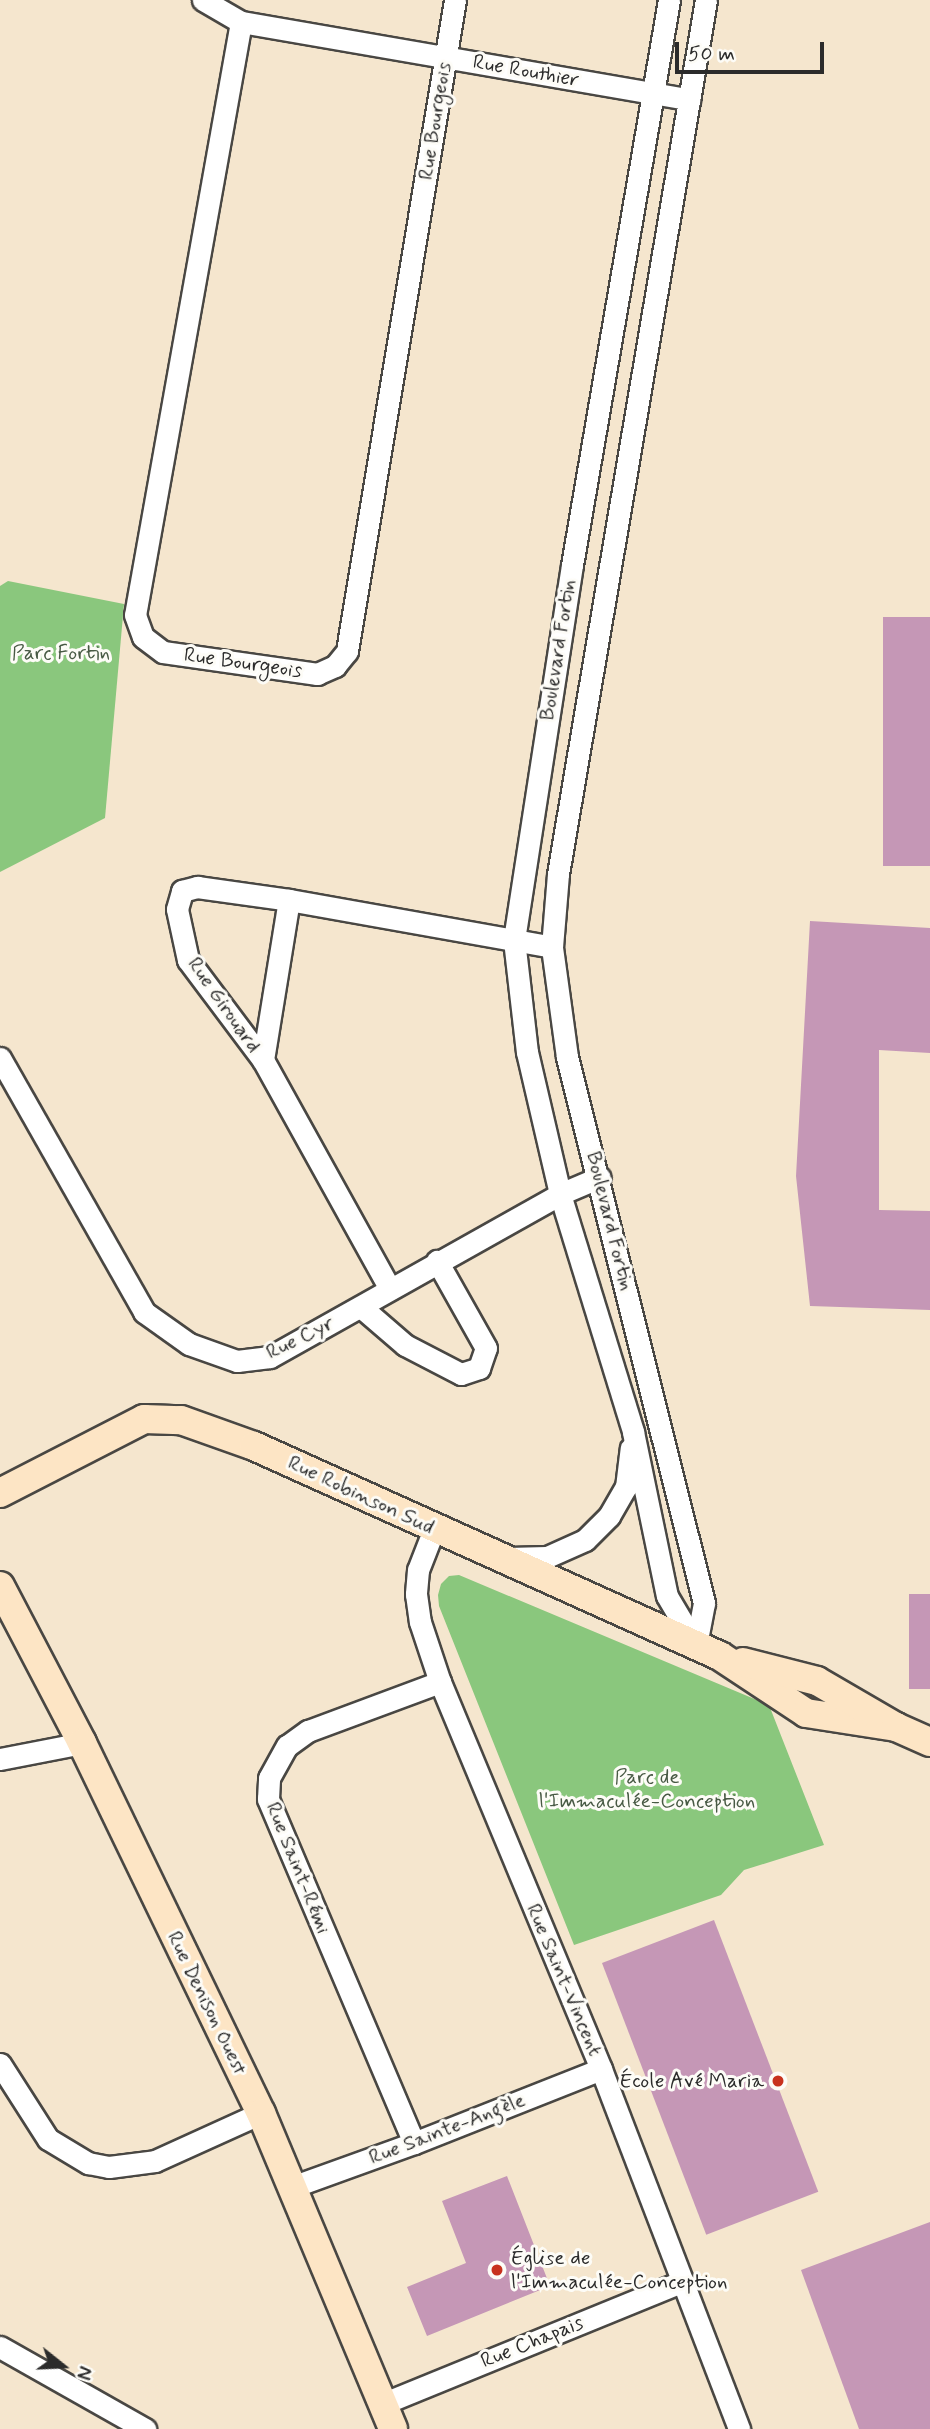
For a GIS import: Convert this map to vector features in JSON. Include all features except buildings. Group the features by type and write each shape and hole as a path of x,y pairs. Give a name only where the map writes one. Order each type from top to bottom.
{"street":[{"name":"Rue Routhier","path":"203,0 241,22 689,99"},
{"name":"Rue Bourgeois","path":"241,22 135,615 143,637 163,652 317,674 335,666 347,651 455,0"},
{"name":"Boulevard Fortin","path":"669,0 572,565 514,940 527,1052 560,1194 633,1432 667,1596 708,1651"},
{"name":"Boulevard Fortin","path":"706,0 558,874 552,947 567,1057 600,1177 704,1603 708,1651"},
{"name":"Boulevard Fortin","path":"572,565 608,571"},
{"name":"Rue Girouard","path":"390,1289 263,1060 188,960 177,908 182,891 197,887 289,900 552,947"},
{"name":"Rue Girouard","path":"263,1060 289,900"},
{"name":"Rue Cyr","path":"0,1058 144,1312 189,1344 237,1361 270,1357 437,1261 560,1194 600,1177"},
{"path":"361,1307 405,1345 449,1368 461,1374 479,1368 486,1348 437,1261"},
{"name":"Rue Robinson Sud","path":"0,1493 144,1419 181,1420 254,1446 708,1651 817,1681 896,1727 930,1742"},
{"name":"Boulevard Fortin","path":"503,1558 547,1557 585,1540 610,1516 626,1487 633,1432"},
{"name":"Rue Saint-Vincent","path":"434,1529 418,1570 416,1594 420,1622 440,1682 601,2069 740,2429"},
{"name":"Rue Denison Ouest","path":"0,1586 82,1743 261,2113 388,2416"},
{"name":"Rue Saint-Rémi","path":"414,2143 268,1799 269,1778 287,1746 308,1731 440,1682"},
{"path":"0,1759 82,1743"},
{"path":"0,2063 48,2139 88,2163 108,2167 155,2161 261,2113"},
{"name":"Rue Sainte-Angèle","path":"292,2187 414,2143 601,2069"},
{"name":"Rue Chapais","path":"388,2416 682,2281"},
{"path":"0,2347 145,2429"}],"green space":[{"name":"Parc Fortin","path":"8,581 124,604 105,818 0,872 0,586"},
{"name":"Parc de l'Immaculée-Conception","path":"459,1575 769,1705 824,1845 744,1870 721,1895 574,1945 439,1606 441,1584 449,1576"}],"place":[{"name":"École Avé Maria","path":"778,2081"},
{"name":"Église de l'Immaculée-Conception","path":"497,2270"}]}
